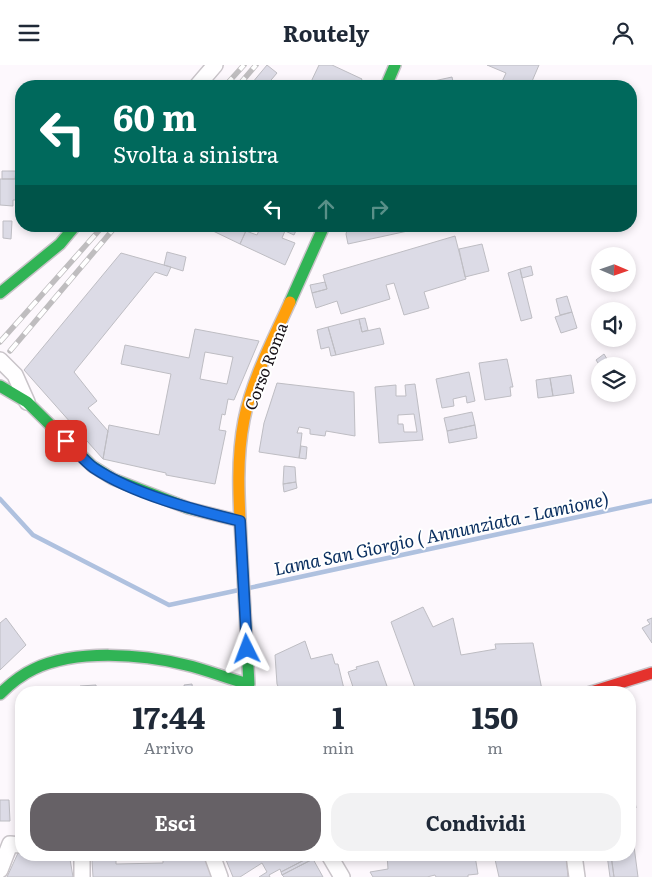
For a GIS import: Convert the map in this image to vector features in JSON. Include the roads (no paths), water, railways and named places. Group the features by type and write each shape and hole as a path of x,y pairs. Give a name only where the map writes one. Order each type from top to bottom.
{"main road":[{"path":"389,80 396,65"},
{"path":"0,293 60,244 70,232"},
{"name":"Corso Roma","path":"249,686 238,473 244,420 260,370 321,232"},
{"path":"0,386 27,402 92,466 113,479 188,508 240,521"},
{"path":"0,693 11,683 43,665 81,658 119,657 157,660 186,665 244,686"},
{"path":"610,686 652,673"}],"street":[{"path":"201,80 215,65"},
{"path":"0,360 15,375 27,402"},
{"path":"0,870 10,844 15,844"},
{"path":"82,861 82,877"},
{"path":"214,861 220,877"},
{"path":"333,861 342,877"},
{"path":"575,861 577,877"}],"waterway":[{"name":"Lama San Giorgio ( Annunziata - Lamione)","path":"0,499 33,535 169,605 239,590"},
{"name":"Lama San Giorgio ( Annunziata - Lamione)","path":"249,588 652,501"}],"railway":[{"path":"230,80 244,65"},
{"path":"243,80 256,65"},
{"path":"0,342 98,232"},
{"path":"10,351 111,232"}]}
